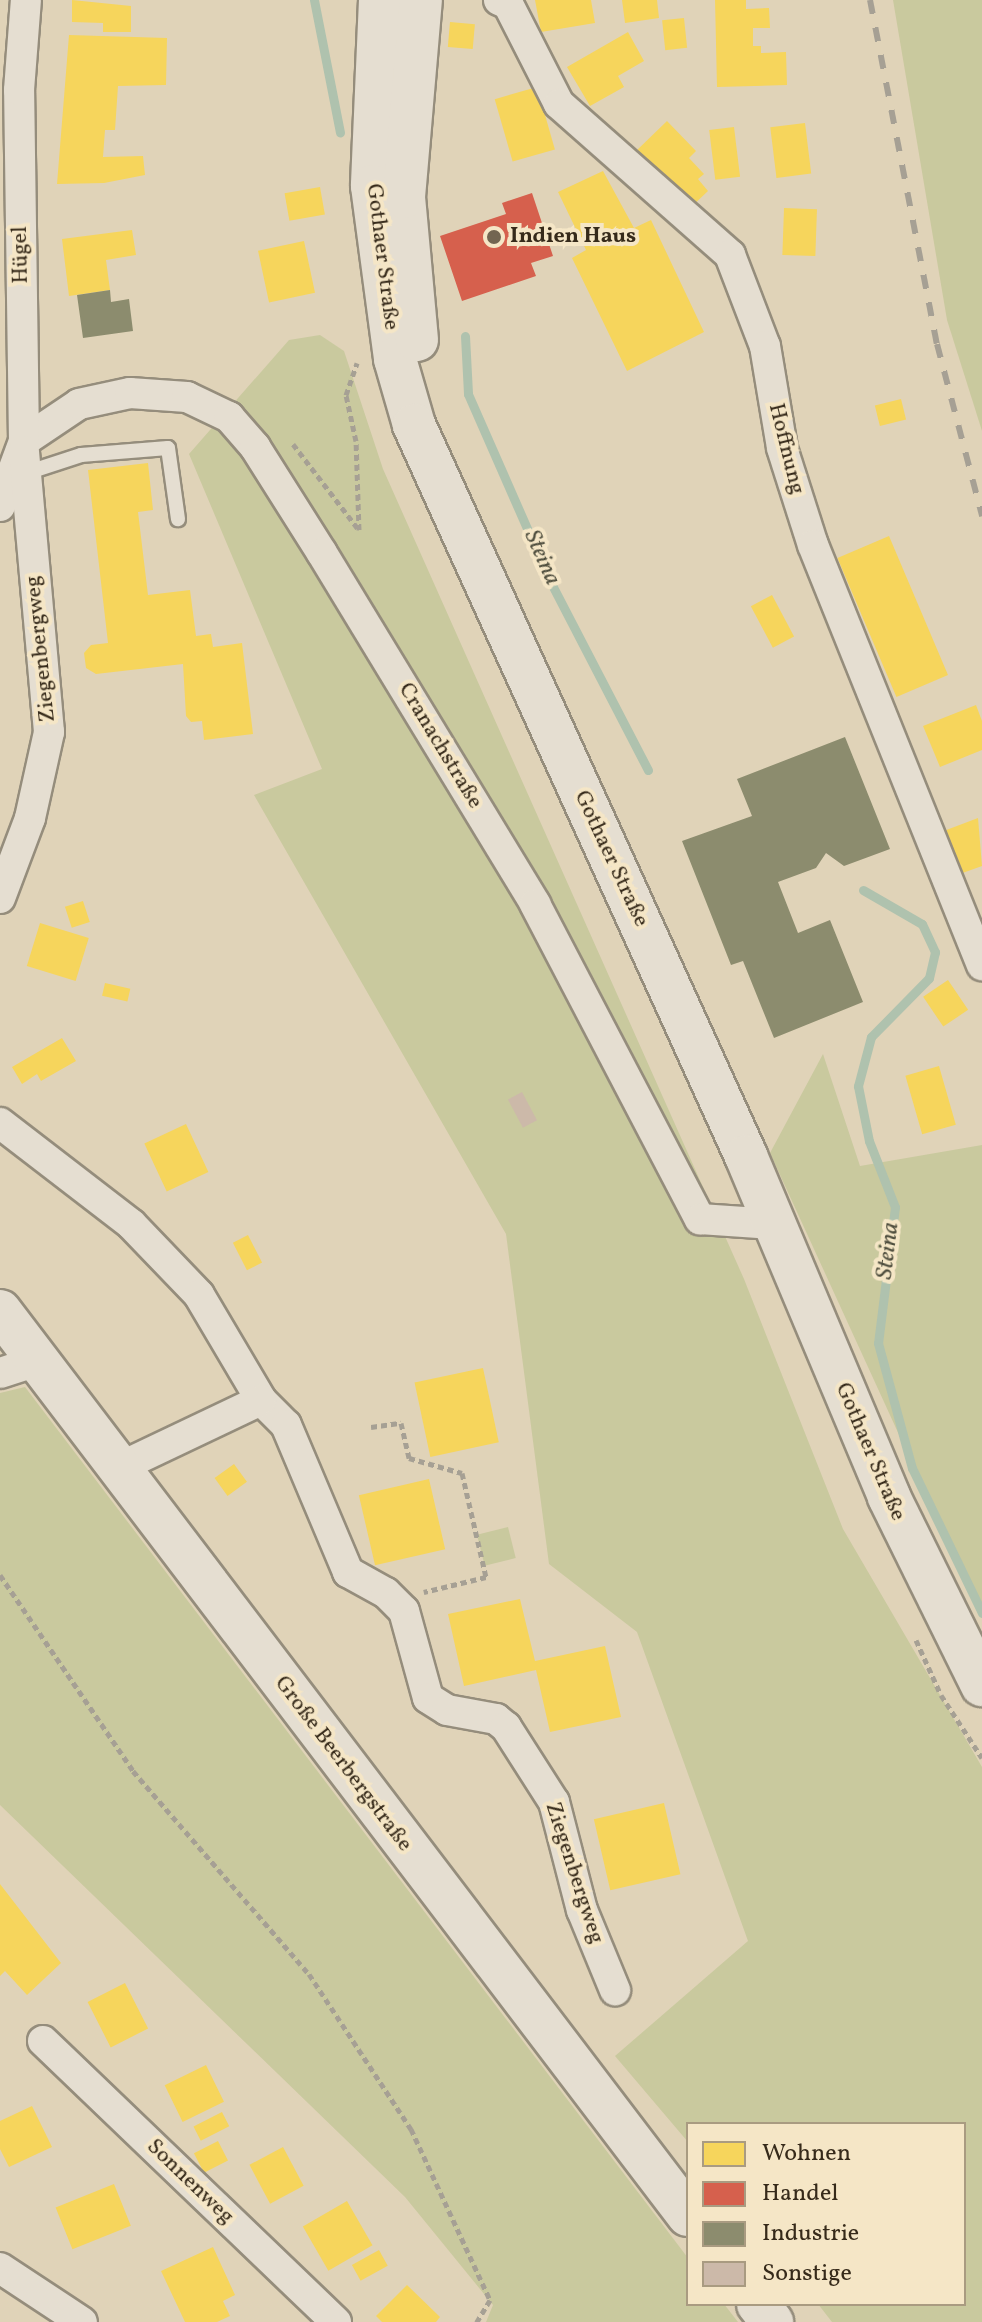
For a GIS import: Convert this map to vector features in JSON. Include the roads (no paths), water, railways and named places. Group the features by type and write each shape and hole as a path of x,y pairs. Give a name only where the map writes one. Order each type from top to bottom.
{"main road":[{"name":"Gothaer Straße","path":"380,0 371,131 378,262 395,359 414,425 435,463 494,607 773,1224 889,1497 982,1685"},
{"path":"421,0 404,197 435,463"},
{"name":"Große Beerbergstraße","path":"0,1311 18,1367 118,1468 686,2212"},
{"path":"760,2306 772,2322"}],"street":[{"name":"Hügel","path":"0,506 24,441 19,90 26,0"},
{"name":"Hoffnung","path":"499,0 508,4 559,104 730,255 765,346 782,448 813,545 982,965"},
{"name":"Cranachstraße","path":"24,441 79,404 130,393 187,397 229,417 255,447 322,553 535,904 700,1219 773,1224"},
{"name":"Ziegenbergweg","path":"0,898 30,818 49,732 24,441"},
{"path":"0,1123 161,1251 224,1331 261,1400 118,1468"},
{"name":"Ziegenbergweg","path":"261,1400 286,1425 298,1448 348,1572 396,1599 404,1611 428,1698 447,1710 496,1719 506,1727 554,1802 582,1910 615,1990"},
{"name":"Sonnenweg","path":"43,2041 336,2322"},
{"path":"0,2268 82,2322"}],"lane":[{"path":"26,473 81,455 168,448 178,519"}],"waterway":[{"name":"Steina","path":"314,0 340,132"},
{"name":"Steina","path":"465,336 468,394 550,581 648,770"},
{"name":"Steina","path":"863,890 922,924 935,952 929,978 871,1037 858,1086 869,1141 895,1207 878,1343 912,1468 982,1613"}],"railway":[{"path":"870,0 937,344 982,516"}],"place":[{"name":"Indien Haus","path":"494,237"}]}
